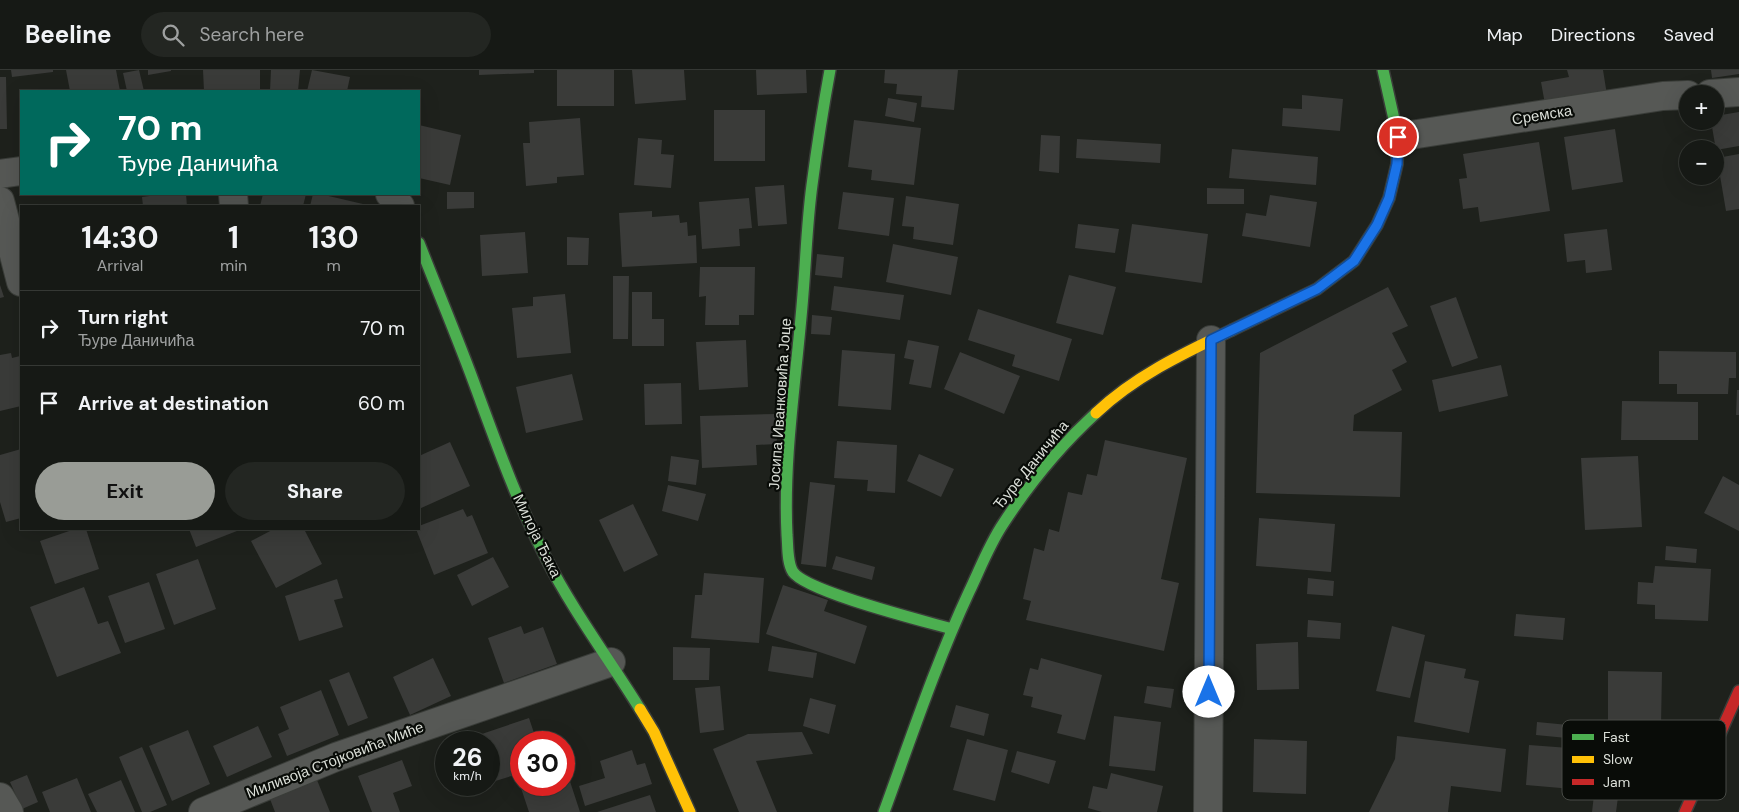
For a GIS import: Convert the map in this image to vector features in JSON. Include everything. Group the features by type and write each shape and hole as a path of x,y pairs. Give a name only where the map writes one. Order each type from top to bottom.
{"street":[{"name":"Јосипа Иванковића Јоце","path":"830,70 810,202 793,404 786,523 788,558 792,572 806,583 952,629"},
{"name":"Ђуре Даничића","path":"884,812 952,629 986,555 1003,524 1052,458 1072,435 1104,406 1142,378 1174,358 1317,289 1354,261 1377,225 1389,198 1397,164 1398,137 1383,70"},
{"path":"1724,93 1739,92"},
{"name":"Сремска","path":"1398,137 1663,96 1679,95"},
{"path":"0,174 20,171"},
{"path":"391,195 399,205"},
{"path":"0,201 20,278"},
{"name":"Милоја Ђака","path":"420,245 478,390 499,453 546,558 570,601 611,662 654,732 690,812"},
{"path":"1208,812 1211,340"},
{"name":"Миливоја Стојковића Миће","path":"203,812 336,757 611,662"},
{"path":"1726,720 1739,691"},
{"path":"0,796 9,812"},
{"path":"1685,812 1690,800"}],"building":[{"path":"11,70 53,70 53,72 12,77"},
{"path":"66,70 116,70 120,90 70,90"},
{"path":"139,70 144,90 127,90 123,73"},
{"path":"148,70 171,70 171,71 148,75"},
{"path":"203,70 260,70 260,90 204,90"},
{"path":"271,70 300,70 298,90 270,90"},
{"path":"312,70 350,77 347,90 307,90"},
{"path":"479,70 534,70 534,73 479,75"},
{"path":"557,70 614,70 614,106 557,106"},
{"path":"632,70 684,70 686,100 635,104"},
{"path":"756,70 806,70 807,93 757,95"},
{"path":"885,70 958,70 954,110 921,107 922,96 896,94 897,84 884,83"},
{"path":"1567,70 1603,70 1607,95 1545,104 1541,82 1569,77"},
{"path":"1711,70 1739,70 1739,74 1712,78"},
{"path":"0,77 6,77 7,129 0,129"},
{"path":"1302,95 1343,99 1340,131 1282,126 1283,108 1302,109"},
{"path":"888,98 917,103 914,122 885,116"},
{"path":"714,110 765,110 765,161 714,161"},
{"path":"1739,112 1739,146 1724,149 1724,140 1714,140 1713,130 1724,130 1724,114"},
{"path":"580,118 584,175 557,177 557,183 526,186 523,143 530,143 529,122"},
{"path":"854,120 921,128 914,185 871,180 872,170 848,167"},
{"path":"420,125 461,135 450,185 420,178"},
{"path":"1615,129 1623,182 1572,190 1564,137"},
{"path":"1041,135 1060,136 1059,173 1039,171"},
{"path":"638,138 662,140 661,154 674,155 671,188 634,185"},
{"path":"1077,139 1161,144 1160,163 1076,158"},
{"path":"1539,142 1550,211 1480,222 1478,207 1463,209 1459,179 1467,178 1463,154"},
{"path":"1232,149 1318,157 1316,185 1229,178"},
{"path":"1739,154 1739,209 1726,211 1722,185 1724,185 1724,157"},
{"path":"784,185 787,224 758,226 755,187"},
{"path":"1207,188 1244,189 1244,204 1207,204"},
{"path":"447,192 474,192 474,208 447,209"},
{"path":"843,192 894,198 889,236 838,229"},
{"path":"186,195 187,205 143,205 142,197"},
{"path":"263,195 306,195 303,205 260,205"},
{"path":"313,195 324,195 363,204 363,205 310,205"},
{"path":"1270,195 1317,202 1310,247 1242,236 1246,213 1266,216"},
{"path":"906,196 959,204 953,245 913,239 914,227 902,226"},
{"path":"749,198 752,228 739,229 740,246 702,249 699,202"},
{"path":"652,211 652,217 679,215 680,223 687,222 688,236 696,235 697,263 622,267 619,213"},
{"path":"1078,224 1119,229 1115,253 1075,248"},
{"path":"1132,224 1208,234 1202,283 1125,272"},
{"path":"1607,229 1612,270 1586,273 1585,260 1567,262 1564,234"},
{"path":"525,232 528,273 482,276 480,235"},
{"path":"567,237 589,238 588,265 567,265"},
{"path":"893,244 958,257 951,295 886,282"},
{"path":"817,254 844,257 842,278 815,275"},
{"path":"700,267 755,267 754,315 739,315 739,325 705,325 706,296 699,297"},
{"path":"1069,275 1116,287 1103,335 1056,323"},
{"path":"613,276 629,276 628,339 613,339"},
{"path":"0,285 4,297 0,298"},
{"path":"834,286 904,295 900,320 831,310"},
{"path":"1388,287 1408,326 1392,333 1407,362 1392,370 1402,390 1354,415 1353,431 1402,432 1400,497 1256,493 1260,353"},
{"path":"632,292 652,292 652,319 664,319 664,346 632,346"},
{"path":"565,294 571,353 517,358 512,308 533,306 533,297"},
{"path":"1456,297 1478,358 1452,367 1430,306"},
{"path":"978,309 1072,339 1059,381 1012,366 1015,355 968,340"},
{"path":"812,315 832,317 830,335 811,334"},
{"path":"746,340 748,387 699,390 696,342"},
{"path":"908,340 939,346 931,388 909,384 914,360 904,358"},
{"path":"842,350 895,354 891,410 838,406"},
{"path":"1659,351 1736,352 1736,378 1729,378 1728,394 1677,394 1677,384 1659,384"},
{"path":"960,352 1020,376 1004,414 944,389"},
{"path":"11,353 12,358 20,356 20,406 0,411 0,355"},
{"path":"1501,365 1508,396 1439,412 1432,380"},
{"path":"572,374 583,420 526,433 516,387"},
{"path":"681,383 682,424 645,425 644,384"},
{"path":"1737,390 1739,390 1739,415 1736,415"},
{"path":"1622,401 1698,402 1698,440 1621,440"},
{"path":"776,414 777,444 756,445 757,465 702,468 700,416"},
{"path":"1105,440 1187,458 1161,579 1179,583 1164,651 1026,620 1031,601 1023,599 1034,548 1044,551 1049,529 1059,532 1068,492 1082,495 1087,474 1097,476"},
{"path":"837,441 897,445 895,493 867,491 868,480 834,478"},
{"path":"450,442 470,486 420,509 420,456"},
{"path":"20,449 20,518 6,522 0,502 0,455"},
{"path":"919,454 954,469 941,497 907,481"},
{"path":"671,456 699,460 696,485 668,481"},
{"path":"1638,456 1642,527 1585,530 1581,458"},
{"path":"1723,476 1739,485 1739,531 1704,513"},
{"path":"810,482 835,485 826,567 801,564"},
{"path":"668,485 706,494 698,521 662,511"},
{"path":"633,504 658,555 624,572 599,520"},
{"path":"463,509 467,517 472,515 488,553 434,575 416,530 420,530 420,526"},
{"path":"1259,518 1335,524 1331,572 1256,566"},
{"path":"72,530 86,530 99,569 55,584 40,541"},
{"path":"189,530 239,530 196,547"},
{"path":"272,530 305,530 322,564 276,588 251,541"},
{"path":"1666,546 1697,549 1696,563 1665,560"},
{"path":"836,556 875,567 872,580 832,569"},
{"path":"493,557 509,587 472,606 457,575"},
{"path":"198,559 216,609 174,625 156,574"},
{"path":"1655,566 1711,569 1708,621 1655,619 1655,605 1637,604 1638,582 1653,583"},
{"path":"704,573 764,578 759,643 691,638 695,595 702,595"},
{"path":"1308,578 1334,581 1333,596 1307,594"},
{"path":"337,579 343,598 334,600 343,627 299,641 285,596"},
{"path":"149,582 165,629 125,643 108,596"},
{"path":"783,585 828,600 824,611 867,626 855,664 766,634"},
{"path":"84,587 98,624 108,621 121,653 57,677 30,607"},
{"path":"1516,614 1565,618 1563,640 1514,636"},
{"path":"1308,620 1341,623 1340,639 1307,637"},
{"path":"521,626 524,634 543,627 557,664 504,683 488,638"},
{"path":"1392,626 1425,635 1410,698 1376,691"},
{"path":"1298,642 1299,689 1257,690 1256,644"},
{"path":"772,646 817,653 813,678 768,671"},
{"path":"673,647 710,648 709,680 673,680"},
{"path":"433,658 451,696 410,715 393,677"},
{"path":"1041,658 1102,675 1085,740 1057,733 1062,715 1031,707 1033,697 1023,695 1030,668 1038,670"},
{"path":"1425,661 1466,669 1464,678 1479,681 1469,733 1414,722"},
{"path":"1608,671 1662,672 1661,720 1608,720"},
{"path":"349,672 368,718 348,726 329,680"},
{"path":"720,686 724,730 700,733 695,688"},
{"path":"1147,686 1174,689 1171,708 1144,703"},
{"path":"321,690 339,735 287,756 278,734 289,729 280,707"},
{"path":"810,698 836,705 829,734 803,726"},
{"path":"956,705 989,714 984,736 950,727"},
{"path":"1114,716 1161,722 1155,771 1109,766"},
{"path":"529,718 533,731 510,731 510,776 500,780 500,731 491,731"},
{"path":"1537,722 1562,724 1562,738 1536,735"},
{"path":"258,726 272,757 227,777 213,746"},
{"path":"188,730 210,784 172,801 149,746"},
{"path":"802,732 813,754 756,761 777,812 739,812 713,749 748,734"},
{"path":"1397,736 1506,749 1501,792 1451,786 1448,812 1369,812 1395,759"},
{"path":"967,739 1008,750 995,801 953,790"},
{"path":"1254,739 1307,741 1306,794 1253,792"},
{"path":"1529,745 1562,747 1562,788 1526,785"},
{"path":"142,747 167,805 150,812 142,812 119,757"},
{"path":"632,750 637,765 645,763 652,784 585,806 579,786 605,778 600,761"},
{"path":"1017,751 1056,761 1049,784 1011,772"},
{"path":"402,760 412,786 393,793 400,812 372,812 358,776"},
{"path":"1111,773 1163,786 1157,812 1102,812 1088,808 1093,786 1107,789"},
{"path":"27,775 38,802 22,809 10,782"},
{"path":"77,778 91,812 50,812 42,792"},
{"path":"121,780 135,812 97,812 88,794"},
{"path":"317,780 330,812 275,812 270,799"},
{"path":"650,795 656,812 597,812"},
{"path":"524,796 575,796 580,812 529,812"},
{"path":"1593,800 1618,800 1616,812 1592,812"}],"traffic: fast":[{"path":"830,70 810,199 791,414 786,505 790,564 793,572 803,580 842,597 952,629"},
{"path":"1232,330 1317,289 1354,261 1377,225 1389,198 1397,164 1398,137 1383,70"},
{"path":"420,246 526,517 568,597 640,709"},
{"path":"884,812 946,646 993,540 1035,480 1070,438 1096,413"}],"traffic: slow":[{"path":"1096,413 1127,388 1161,366 1232,330"},
{"path":"640,709 654,732 690,812"}],"traffic: jam":[{"path":"1726,720 1739,691"},
{"path":"1685,812 1690,800"}],"route":[{"path":"1209,692 1211,340 1317,289 1354,261 1377,225 1389,198 1397,164 1398,137"}]}
